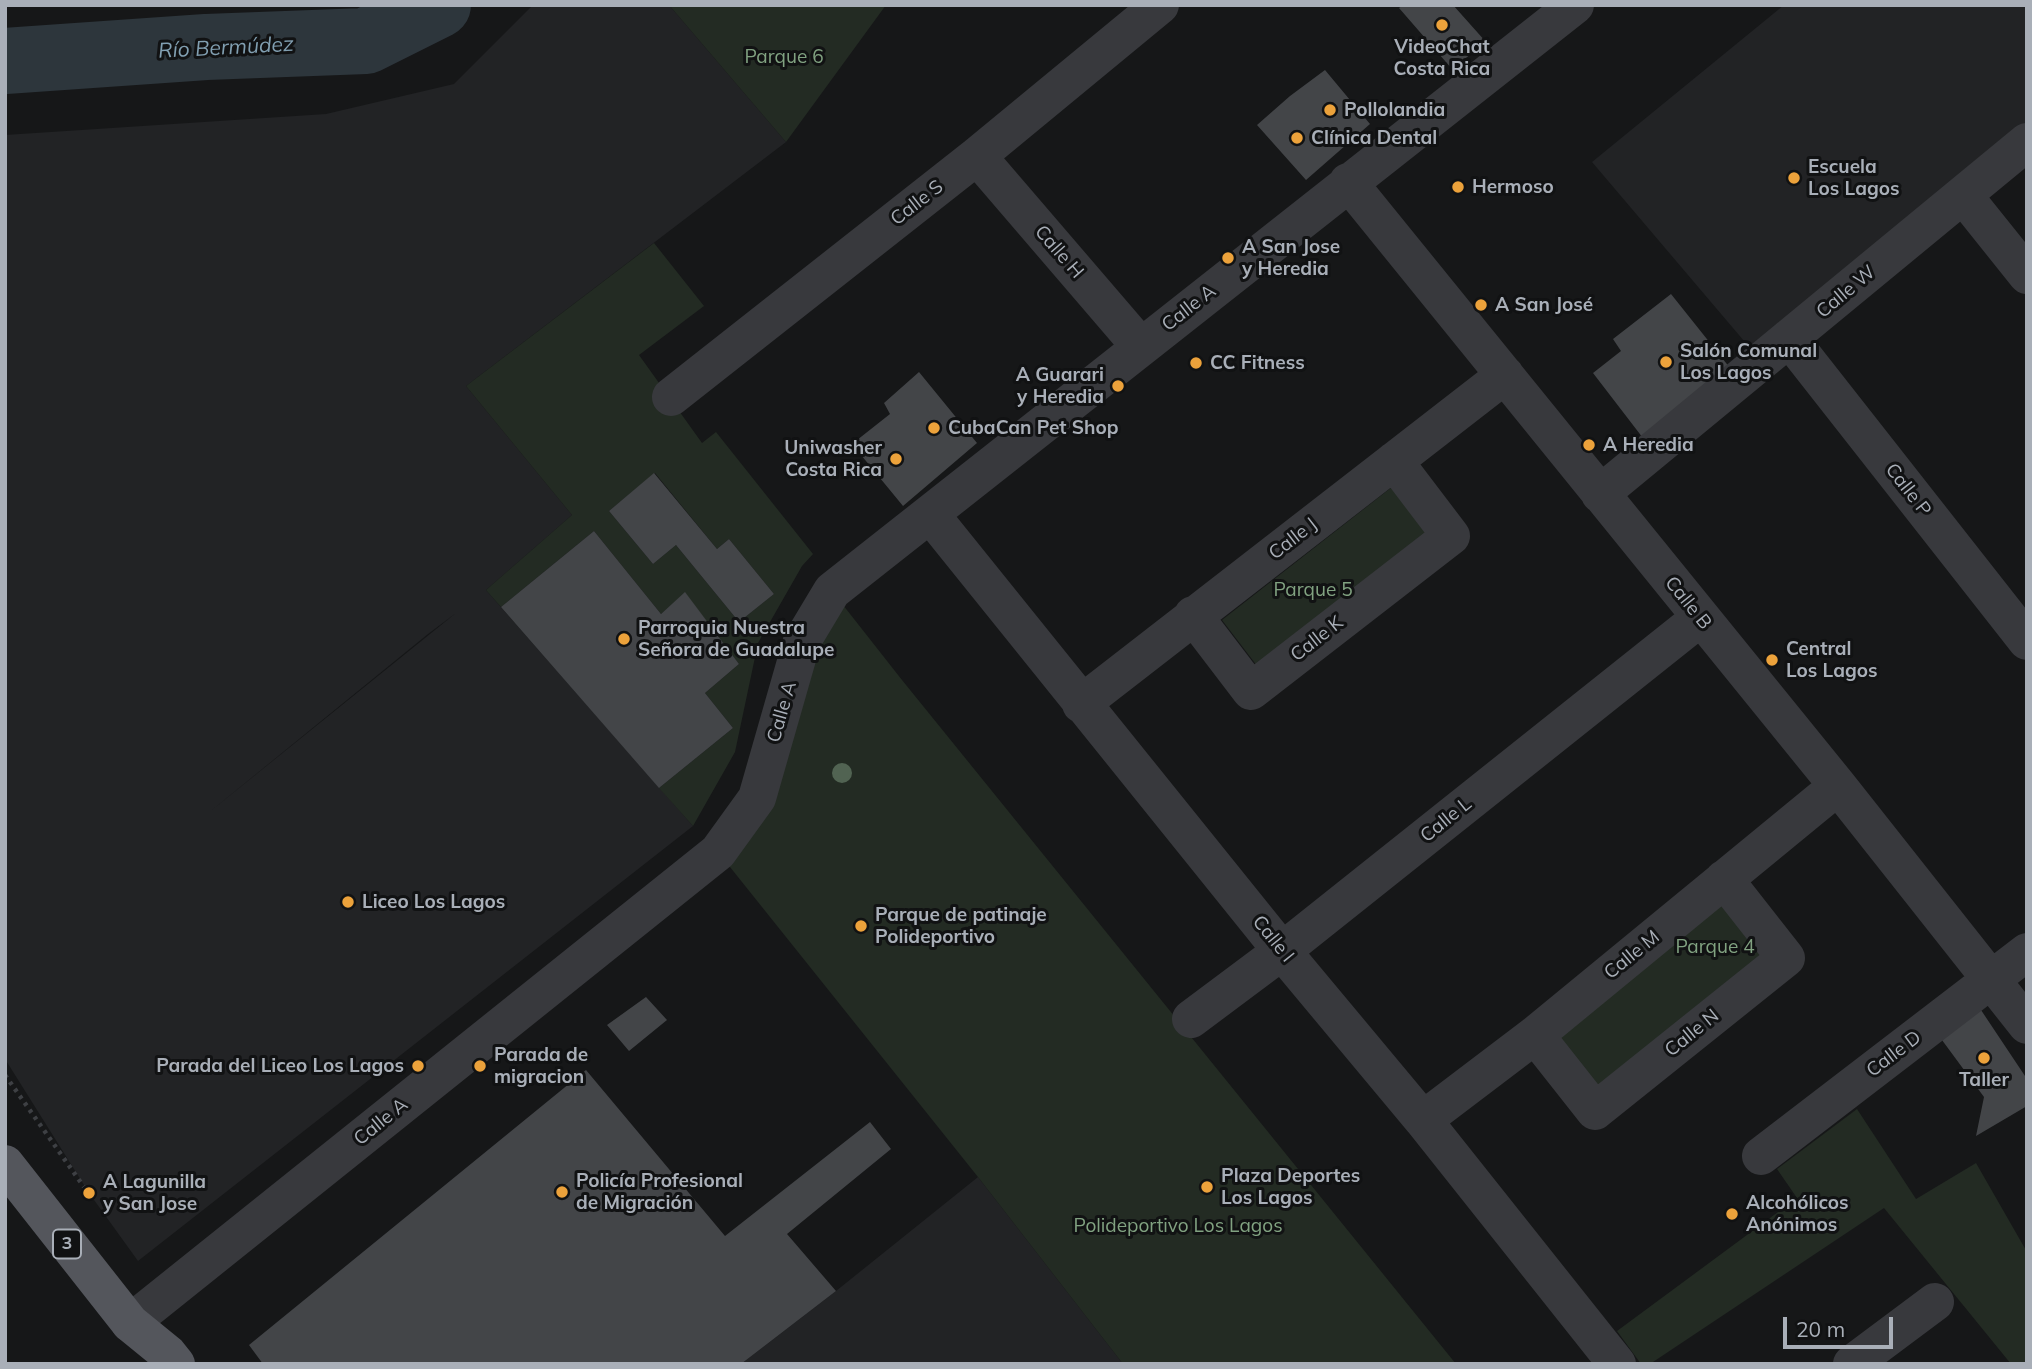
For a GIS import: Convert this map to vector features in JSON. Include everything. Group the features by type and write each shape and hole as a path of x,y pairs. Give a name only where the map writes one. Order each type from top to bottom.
{"main road":[{"name":"3","path":"5,1164 130,1323 168,1354 176,1364"},
{"path":"130,1323 145,1364"}],"street":[{"name":"Calle S","path":"671,397 977,156 1160,5"},
{"name":"Calle A","path":"130,1323 718,852 757,798 802,641 832,591 1575,5"},
{"name":"Calle W","path":"1600,495 2027,142"},
{"name":"Calle H","path":"977,156 1140,347"},
{"name":"Calle B","path":"1348,182 1838,786 2027,1026"},
{"path":"1964,195 2027,275"},
{"name":"Calle P","path":"1789,338 2027,641"},
{"name":"Calle J","path":"1081,704 1504,375"},
{"name":"Calle K","path":"1194,615 1251,691 1451,536 1394,461"},
{"name":"Calle I","path":"930,514 1081,704 1423,1120 1617,1364"},
{"name":"Calle L","path":"1191,1019 1282,951 1700,618"},
{"name":"Calle M","path":"1423,1120 1535,1035 1838,786"},
{"name":"Calle N","path":"1535,1035 1595,1111 1786,958 1724,879"},
{"name":"Calle D","path":"1760,1156 2027,952"},
{"path":"1852,1364 1935,1302"}],"path":[{"path":"5,1075 84,1187"}],"shaded area":[{"path":"533,5 669,5 786,142 466,386 572,515 486,590 693,826 138,1261 89,1193 5,1059 5,135 326,114 454,84","holes":["456,613 207,814 428,634"]},
{"name":"Escuela Los Lagos","path":"1784,5 2027,5 2027,142 1761,361 1592,162"},
{"path":"978,1177 1123,1364 741,1364 836,1291"}],"green space":[{"name":"Parque 6","path":"669,5 886,5 786,142"},
{"path":"654,243 704,306 639,355 702,443 716,432 813,554 802,566 758,643 735,752 693,826 659,788 733,728 705,693 739,664 685,593 661,614 594,531 501,607 486,590 572,515 466,386","holes":["655,473 717,549 729,539 774,594 739,622 676,545 653,564 609,511"]},
{"name":"Parque 5","path":"1392,487 1431,538 1261,671 1222,620"},
{"name":"Polideportivo Los Lagos","path":"832,591 1456,1364 1123,1364 978,1177 718,852"},
{"name":"Parque 4","path":"1724,879 1779,956 1595,1094 1543,1030"},
{"path":"1857,1109 1916,1199 1976,1163 2027,1252 2027,1364 2011,1364 1884,1208 1650,1364 1641,1364 1617,1331 1797,1198 1777,1169"}],"building":[{"name":"VideoChat Costa Rica","path":"1403,5 1453,5 1486,42 1452,69 1399,8"},
{"path":"1325,70 1370,124 1306,180 1257,125"},
{"name":"Salón Comunal Los Lagos","path":"1671,294 1734,373 1646,442 1593,373 1621,351 1613,339"},
{"path":"919,372 977,443 903,506 852,444 890,414 884,403"},
{"path":"654,473 717,549 729,539 774,594 739,622 676,545 653,564 609,511"},
{"name":"Parroquia Nuestra Señora de Guadalupe","path":"594,531 661,614 685,592 739,664 705,693 733,728 659,788 501,607"},
{"path":"646,997 667,1020 629,1051 607,1025"},
{"name":"Taller","path":"1979,1007 2027,1079 2027,1106 1976,1136 1984,1097 1939,1036"},
{"name":"Policía Profesional de Migración","path":"586,1070 725,1236 870,1122 891,1149 787,1234 836,1291 741,1364 263,1364 249,1345"}],"waterway":[{"name":"Río Bermúdez","path":"5,61 206,47 366,41 438,5"}],"place":[{"name":"VideoChat Costa Rica","path":"1442,25"},
{"name":"Pollolandia","path":"1330,110"},
{"name":"Clínica Dental","path":"1297,138"},
{"name":"Escuela Los Lagos","path":"1794,178"},
{"name":"Hermoso","path":"1458,187"},
{"name":"A San Jose y Heredia","path":"1228,258"},
{"name":"A San José","path":"1481,305"},
{"name":"Salón Comunal Los Lagos","path":"1666,362"},
{"name":"CC Fitness","path":"1196,363"},
{"name":"A Guarari y Heredia","path":"1118,386"},
{"name":"CubaCan Pet Shop","path":"934,428"},
{"name":"A Heredia","path":"1589,445"},
{"name":"Uniwasher Costa Rica","path":"896,459"},
{"name":"Parroquia Nuestra Señora de Guadalupe","path":"624,639"},
{"name":"Central Los Lagos","path":"1772,660"},
{"name":"Liceo Los Lagos","path":"348,902"},
{"name":"Parque de patinaje Polideportivo","path":"861,926"},
{"name":"Taller","path":"1984,1058"},
{"name":"Parada del Liceo Los Lagos","path":"418,1066"},
{"name":"Parada de migracion","path":"480,1066"},
{"name":"Plaza Deportes Los Lagos","path":"1207,1187"},
{"name":"Policía Profesional de Migración","path":"562,1192"},
{"name":"A Lagunilla y San Jose","path":"89,1193"},
{"name":"Alcohólicos Anónimos","path":"1732,1214"}]}
